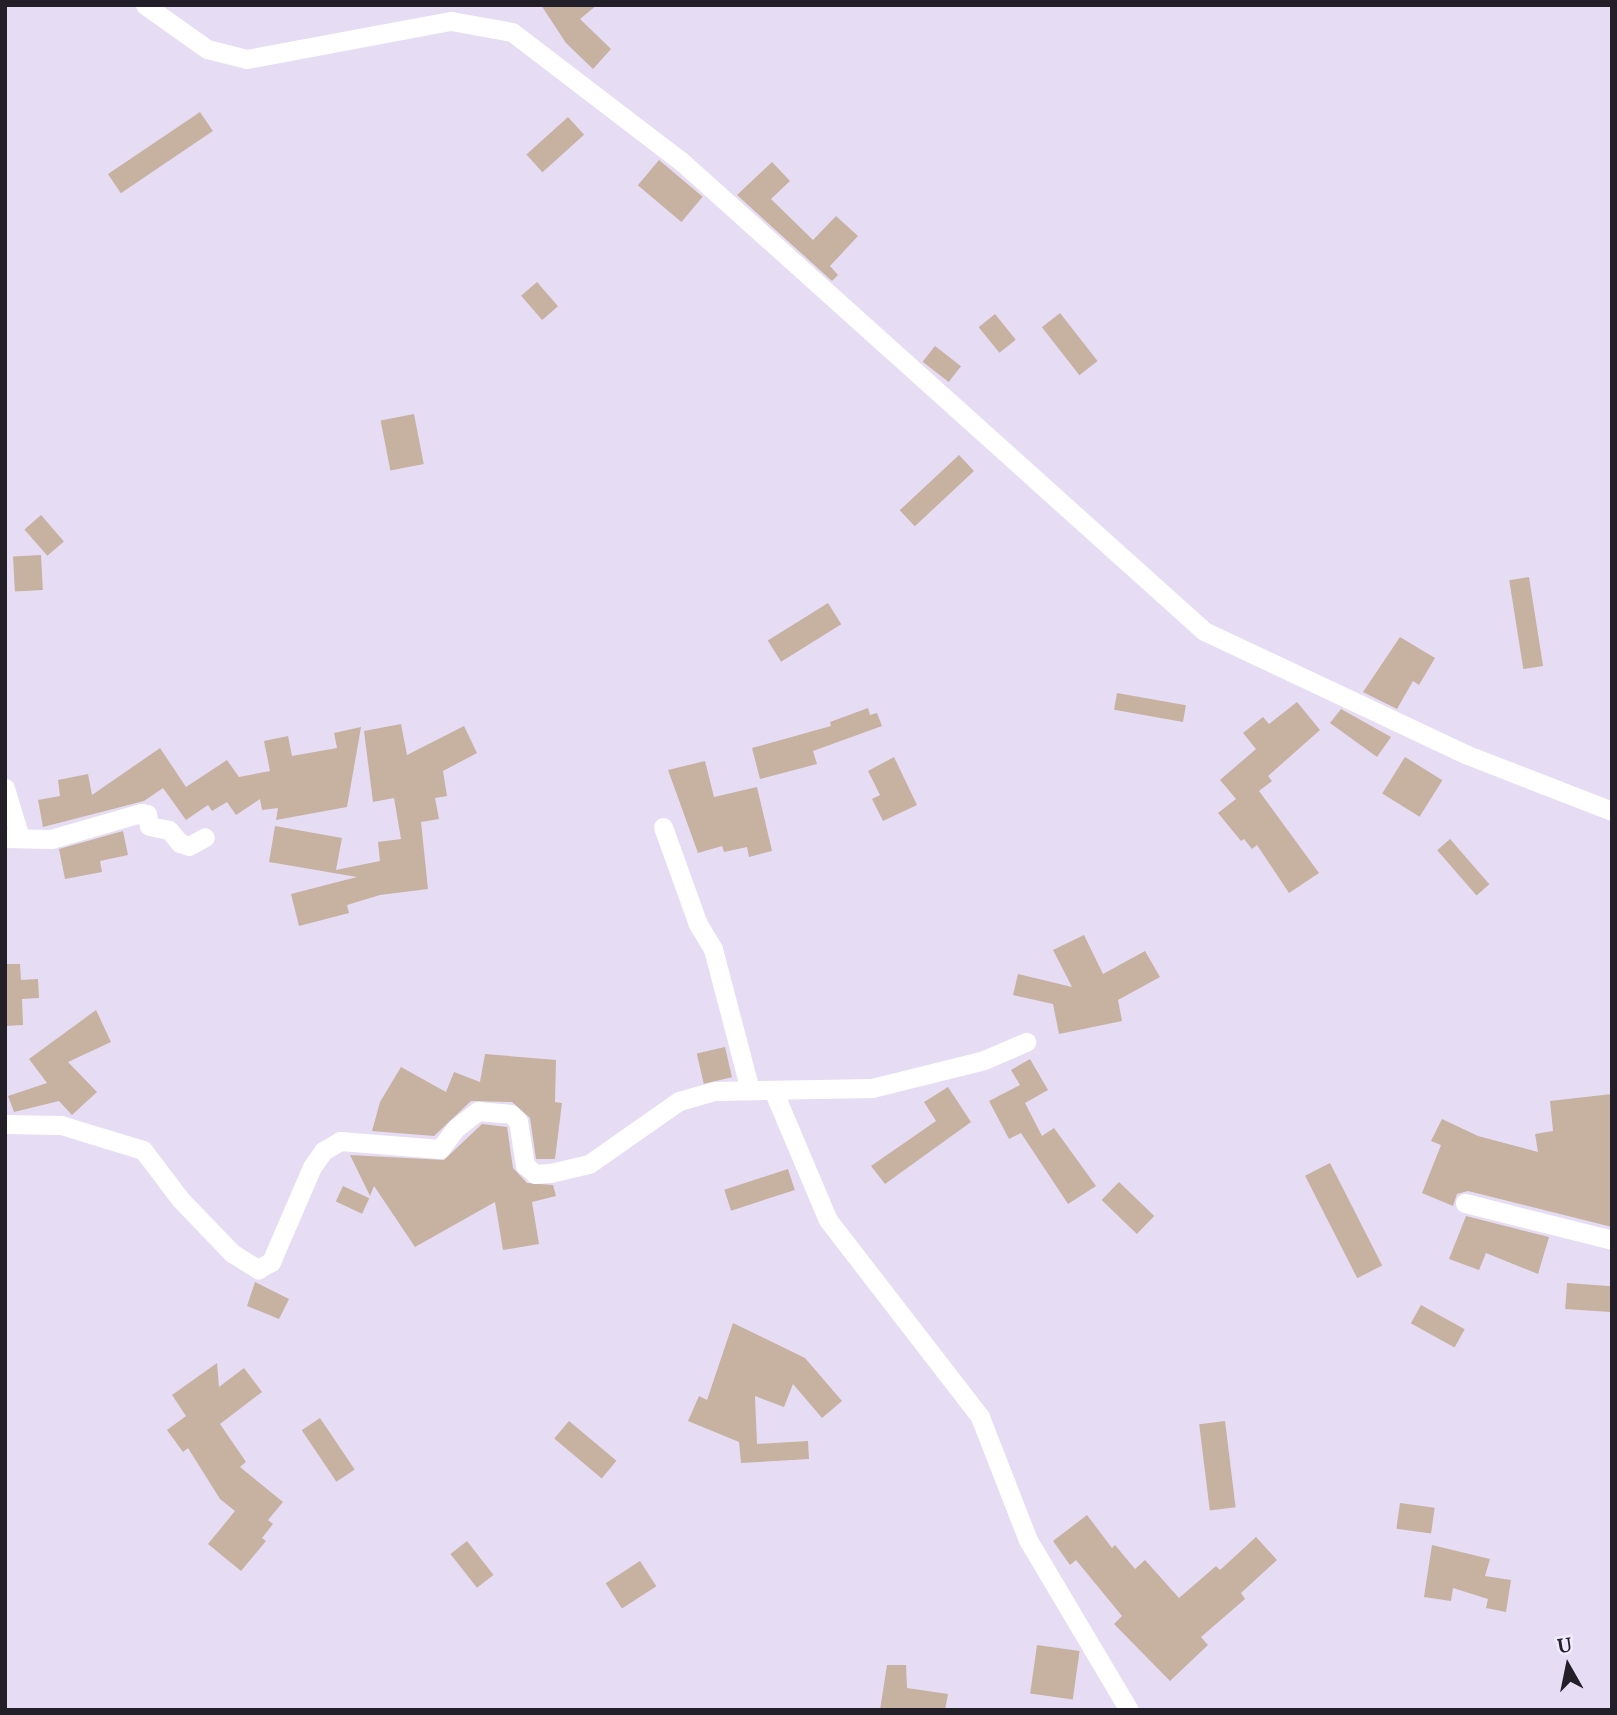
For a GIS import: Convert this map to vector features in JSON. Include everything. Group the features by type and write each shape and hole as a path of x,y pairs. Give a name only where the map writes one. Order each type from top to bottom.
{"street":[{"path":"145,5 207,48 247,59 451,21 512,32 681,161 1211,635 1465,754 1612,811"},
{"path":"5,788 13,838 51,839 103,828 141,813 147,814 149,826 169,830 188,846 205,837"},
{"path":"663,827 698,924 713,949 750,1090"},
{"path":"5,1124 61,1125 143,1150 181,1200 232,1253 258,1269 271,1262 312,1167 323,1151 340,1141 440,1149 456,1128 478,1111 511,1114 518,1121 525,1165 534,1174 550,1173 589,1164 679,1101 715,1091 872,1088 985,1060 1026,1042"},
{"path":"773,1090 828,1220 979,1417 1028,1540 1129,1710"},
{"path":"1465,1203 1612,1240"}],"building":[{"path":"541,5 597,5 580,19 611,49 593,69 566,43"},
{"path":"200,112 213,131 121,193 108,174"},
{"path":"568,117 584,135 542,172 526,154"},
{"path":"659,160 703,197 681,222 638,185"},
{"path":"772,162 790,181 771,199 813,240 836,216 858,236 830,266 838,275 832,281 737,195"},
{"path":"537,282 558,306 542,320 521,296"},
{"path":"1060,313 1098,361 1079,375 1042,327"},
{"path":"995,314 1016,340 999,353 979,327"},
{"path":"935,346 961,366 949,382 923,362"},
{"path":"414,414 424,464 390,471 381,420"},
{"path":"959,455 974,471 915,526 900,510"},
{"path":"41,515 64,541 47,556 24,529"},
{"path":"41,555 43,590 15,591 13,556"},
{"path":"1529,577 1543,666 1523,669 1509,580"},
{"path":"828,603 841,624 781,662 768,641"},
{"path":"1400,637 1435,658 1419,685 1413,681 1397,709 1363,692"},
{"path":"1117,693 1186,705 1183,722 1114,710"},
{"path":"1297,702 1320,730 1268,776 1272,781 1259,791 1319,873 1289,893 1257,845 1252,849 1244,839 1241,841 1218,813 1236,799 1220,780 1256,749 1243,733 1263,717 1269,724"},
{"path":"868,708 870,715 877,713 882,726 813,751 817,764 760,779 752,748 831,726 830,722"},
{"path":"1341,709 1391,737 1377,757 1330,723"},
{"path":"401,724 407,755 464,726 477,753 443,771 447,796 435,798 439,819 421,822 428,889 380,895 347,905 349,913 299,926 291,894 357,877 269,862 275,826 342,838 336,870 380,861 378,842 401,839 394,798 373,802 364,731"},
{"path":"361,727 347,807 276,820 278,808 262,810 260,799 236,815 227,802 212,811 208,805 186,820 163,788 144,801 43,827 38,800 60,796 58,780 88,774 92,795 160,748 186,787 227,760 239,777 270,771 264,741 288,736 292,756 337,748 334,733"},
{"path":"894,757 917,805 883,821 872,799 880,795 868,771"},
{"path":"1405,757 1442,780 1420,817 1382,793"},
{"path":"705,761 714,797 757,787 772,851 749,857 747,847 724,852 722,846 698,853 668,770"},
{"path":"123,831 128,855 100,861 102,872 65,879 59,849"},
{"path":"1450,839 1489,884 1477,895 1437,850"},
{"path":"1084,935 1103,974 1145,951 1160,977 1118,1000 1122,1021 1059,1034 1053,1004 1013,995 1018,974 1072,987 1053,950"},
{"path":"5,964 20,964 21,980 38,979 39,998 22,999 23,1025 5,1026"},
{"path":"96,1010 111,1042 68,1062 97,1092 72,1115 59,1101 14,1112 8,1096 47,1083 29,1059"},
{"path":"725,1047 732,1077 704,1084 697,1054"},
{"path":"485,1054 556,1060 555,1102 562,1103 555,1159 536,1159 530,1118 512,1102 471,1101 434,1136 372,1131 380,1102 401,1067 446,1092 454,1072 480,1082"},
{"path":"1030,1059 1048,1090 1025,1103 1042,1136 1054,1128 1096,1186 1068,1204 1021,1133 1009,1139 989,1101 1020,1085 1011,1070"},
{"path":"948,1087 971,1122 885,1184 871,1166 936,1121 924,1102"},
{"path":"1612,1094 1612,1227 1468,1191 1457,1194 1453,1206 1422,1193 1441,1145 1431,1141 1442,1119 1478,1136 1538,1152 1535,1134 1553,1131 1550,1101"},
{"path":"482,1124 507,1127 513,1168 527,1183 553,1185 556,1196 532,1202 539,1244 503,1250 495,1202 415,1247 374,1186 370,1196 350,1155 444,1160"},
{"path":"1330,1163 1382,1265 1357,1278 1305,1176"},
{"path":"788,1169 795,1190 731,1211 724,1190"},
{"path":"1119,1182 1154,1216 1137,1234 1102,1200"},
{"path":"343,1186 369,1198 362,1214 336,1201"},
{"path":"1466,1216 1549,1237 1538,1274 1486,1253 1479,1270 1449,1259"},
{"path":"255,1282 289,1299 279,1319 247,1306"},
{"path":"1567,1283 1612,1286 1610,1312 1565,1309"},
{"path":"1421,1305 1465,1329 1455,1348 1411,1323"},
{"path":"733,1323 805,1358 842,1401 822,1418 793,1384 784,1407 755,1396 757,1444 808,1441 809,1459 741,1463 739,1442 688,1421 699,1396 707,1400"},
{"path":"217,1363 219,1387 244,1368 262,1392 220,1424 246,1462 240,1467 283,1502 268,1520 273,1524 262,1538 266,1541 241,1571 208,1544 235,1511 220,1499 188,1448 183,1452 167,1430 186,1416 172,1395"},
{"path":"320,1418 355,1469 336,1482 302,1430"},
{"path":"569,1421 616,1461 602,1478 554,1439"},
{"path":"1225,1421 1236,1507 1210,1511 1199,1424"},
{"path":"1400,1503 1435,1508 1431,1534 1396,1529"},
{"path":"1087,1515 1112,1548 1115,1545 1135,1569 1145,1560 1179,1598 1216,1566 1220,1570 1256,1537 1277,1560 1241,1593 1245,1599 1201,1637 1208,1645 1170,1681 1114,1624 1122,1616 1076,1560 1070,1565 1053,1541"},
{"path":"467,1541 493,1575 477,1588 450,1554"},
{"path":"1432,1545 1490,1559 1485,1576 1511,1580 1506,1612 1486,1608 1488,1599 1453,1588 1451,1601 1424,1597"},
{"path":"640,1561 656,1586 622,1608 606,1583"},
{"path":"1037,1645 1080,1651 1073,1700 1030,1694"},
{"path":"887,1665 906,1665 907,1688 948,1694 945,1710 880,1710"}]}
